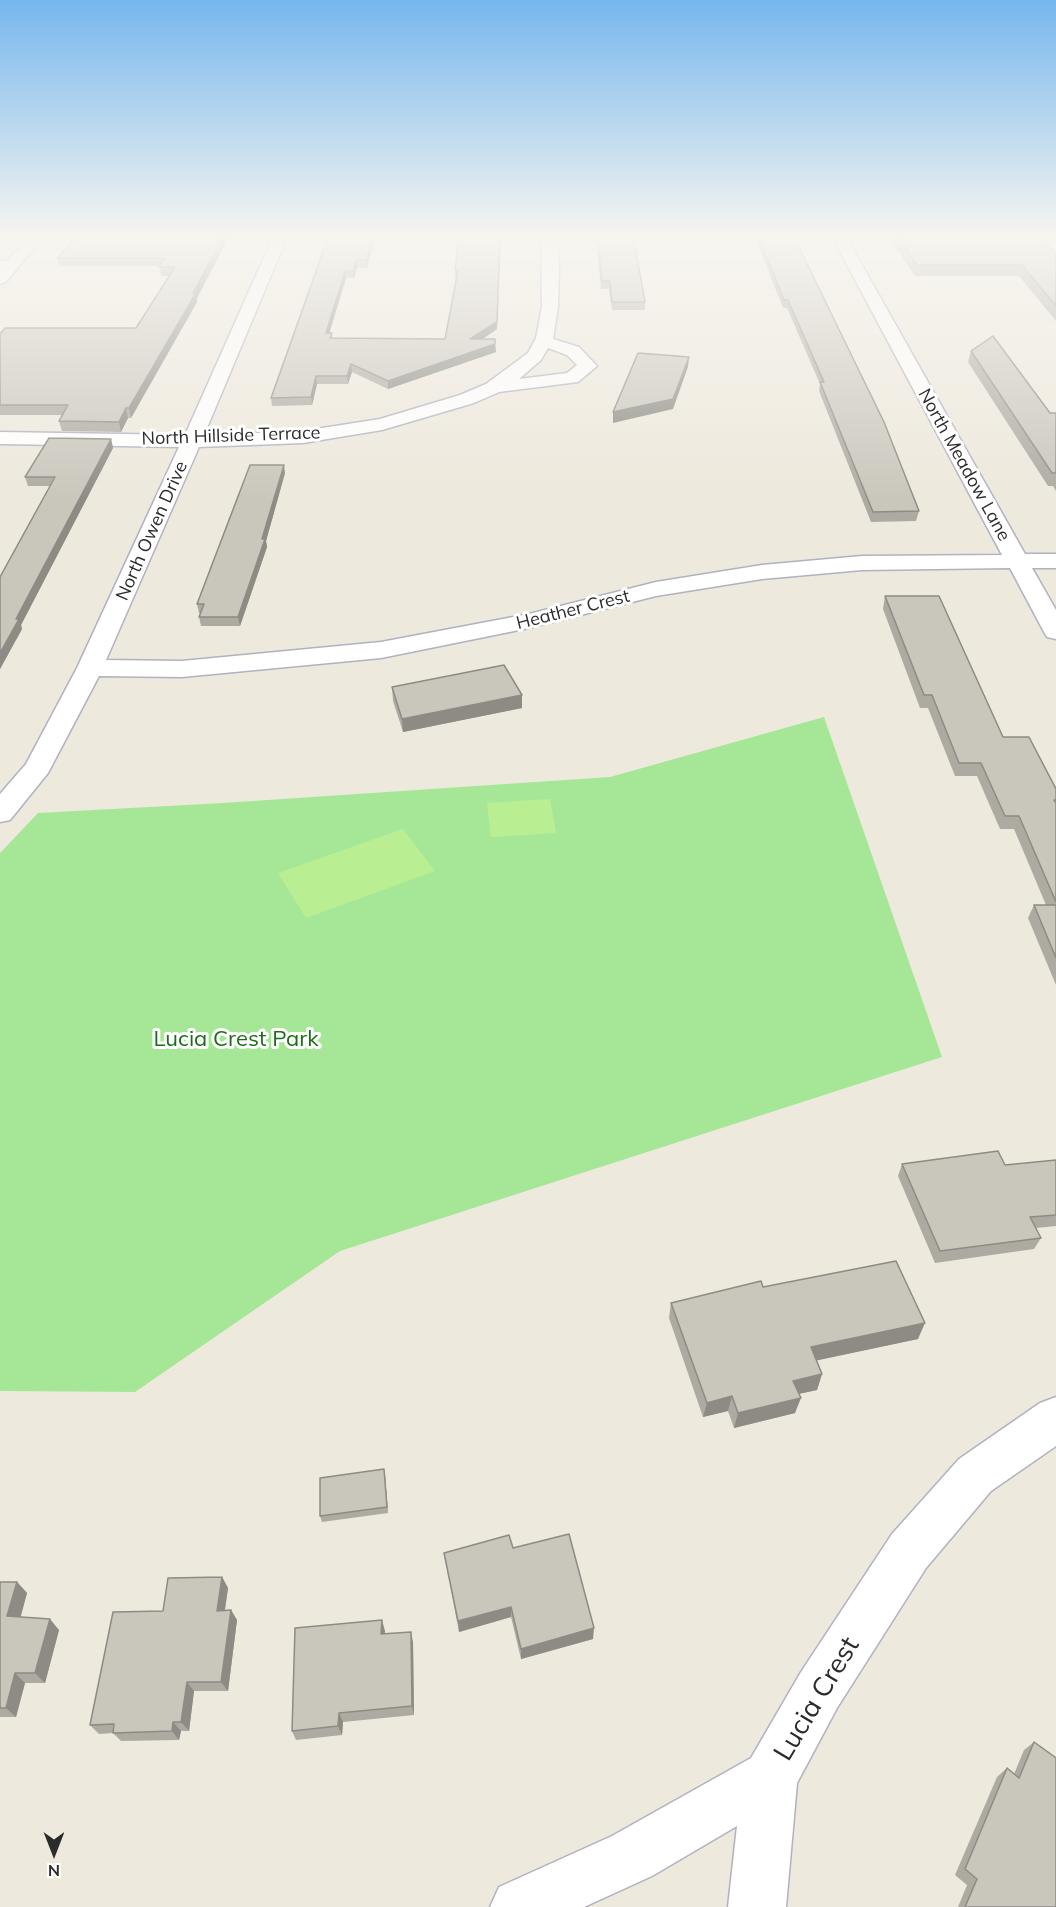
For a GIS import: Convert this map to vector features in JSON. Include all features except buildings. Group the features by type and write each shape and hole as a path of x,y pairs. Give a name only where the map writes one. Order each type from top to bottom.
{"street":[{"name":"North Owen Drive","path":"0,813 38,767 90,668 193,441 243,324"},
{"name":"North Hillside Terrace","path":"0,438 193,441 303,437 351,430 425,414 493,388 521,369 535,356 543,341 547,324"},
{"name":"North Meadow Lane","path":"887,324 1056,632"},
{"path":"493,388 572,378 588,366 573,351 543,341"},
{"name":"Heather Crest","path":"90,668 182,669 381,650 518,624 656,589 762,572 862,563 1056,561"},
{"name":"Lucia Crest","path":"519,1907 632,1856 770,1776 819,1690 909,1551 975,1475 1056,1419"},
{"path":"757,1907 770,1776"}],"green space":[{"name":"Lucia Crest Park","path":"824,717 942,1057 340,1251 135,1392 0,1391 0,853 38,813 610,777"},
{"path":"550,799 556,833 491,837 487,803"},
{"path":"403,829 435,871 306,918 278,873"}]}
